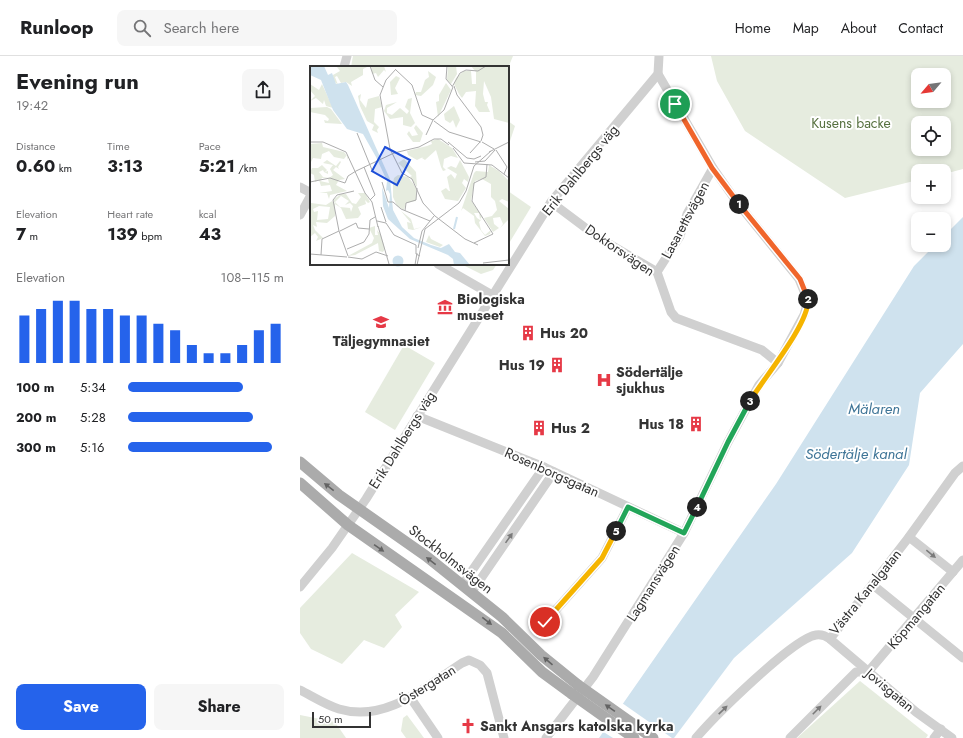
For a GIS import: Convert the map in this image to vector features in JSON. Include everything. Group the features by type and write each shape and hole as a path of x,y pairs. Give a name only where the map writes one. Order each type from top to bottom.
{"main road":[{"name":"Stockholmsvägen","path":"300,462 359,509 426,556 502,617 551,664 575,690"},
{"name":"Stockholmsvägen","path":"300,483 348,525 484,619 511,641 542,672 575,690"},
{"path":"575,690 634,738"},
{"path":"575,690 653,738"}],"street":[{"path":"344,66 347,56"},
{"path":"658,74 659,56"},
{"name":"Lagmansvägen","path":"546,738 593,677 684,533 728,442 756,391 778,363 804,315 808,301 800,279 736,201 712,168 658,74"},
{"name":"Erik Dahlbergs väg","path":"300,587 314,572 359,509 551,202 658,74"},
{"name":"Lasarettsvägen","path":"657,272 680,236 687,214 712,168"},
{"path":"300,187 310,193"},
{"path":"300,215 310,196"},
{"name":"Doktorsvägen","path":"551,202 600,238 657,272 671,312 676,318 762,350 778,363"},
{"path":"440,265 492,295"},
{"name":"Rosenborgsgatan","path":"417,416 544,467 684,533"},
{"name":"Västra Kanalgatan","path":"696,738 767,668 800,642 815,635 822,634 830,639 873,585 956,473 963,466"},
{"path":"462,585 544,467"},
{"path":"471,593 554,472"},
{"path":"545,622 602,558 628,507"},
{"path":"909,537 953,572"},
{"path":"488,548 497,555"},
{"name":"Köpmangatan","path":"868,672 915,619 963,560"},
{"path":"873,585 963,658"},
{"name":"Jovisgatan","path":"830,639 916,712 952,738"},
{"name":"Östergatan","path":"300,690 339,709 370,712 392,707 469,660 480,665 489,679 504,738"},
{"path":"790,738 856,672 868,672"},
{"path":"410,697 438,738"},
{"path":"934,738 941,729"}],"green space":[{"path":"353,56 513,56 509,66 351,66"},
{"name":"Kusens backe","path":"711,56 963,56 963,169 951,172 951,164 911,164 911,182 845,198 745,131 717,81"},
{"path":"509,122 515,126 509,144"},
{"path":"509,192 531,207 509,243"},
{"path":"463,265 496,265 493,270 481,274"},
{"path":"404,345 435,363 395,430 365,412"},
{"path":"352,553 419,592 395,615 402,627 384,648 364,640 342,664 311,649 300,633 300,608"},
{"path":"860,681 928,735 926,738 797,738"},
{"path":"300,715 335,722 346,738 300,738"},
{"path":"407,715 424,738 406,738 401,731 403,718"}],"water":[{"name":"Södertälje kanal","path":"963,217 963,344 920,393 909,465 852,553 734,658 674,738 599,738 776,484 914,266 928,252 951,252 951,229"}],"pier":[{"path":"622,703 672,738 613,738 602,731"}],"place":[{"name":"Biologiska museet","path":"445,307"},
{"name":"Täljegymnasiet","path":"381,322"},
{"name":"Hus 20","path":"528,333"},
{"name":"Hus 19","path":"557,365"},
{"name":"Södertälje sjukhus","path":"604,380"},
{"name":"Hus 18","path":"696,424"},
{"name":"Hus 2","path":"539,428"},
{"name":"Sankt Ansgars katolska kyrka","path":"468,726"}],"route":[{"path":"545,622 602,558 628,507 684,533 728,442 759,385 778,363 804,315 808,301 800,279 736,201 712,168 675,104"}],"water label":[{"name":"Mälaren","path":"874,409"}]}
